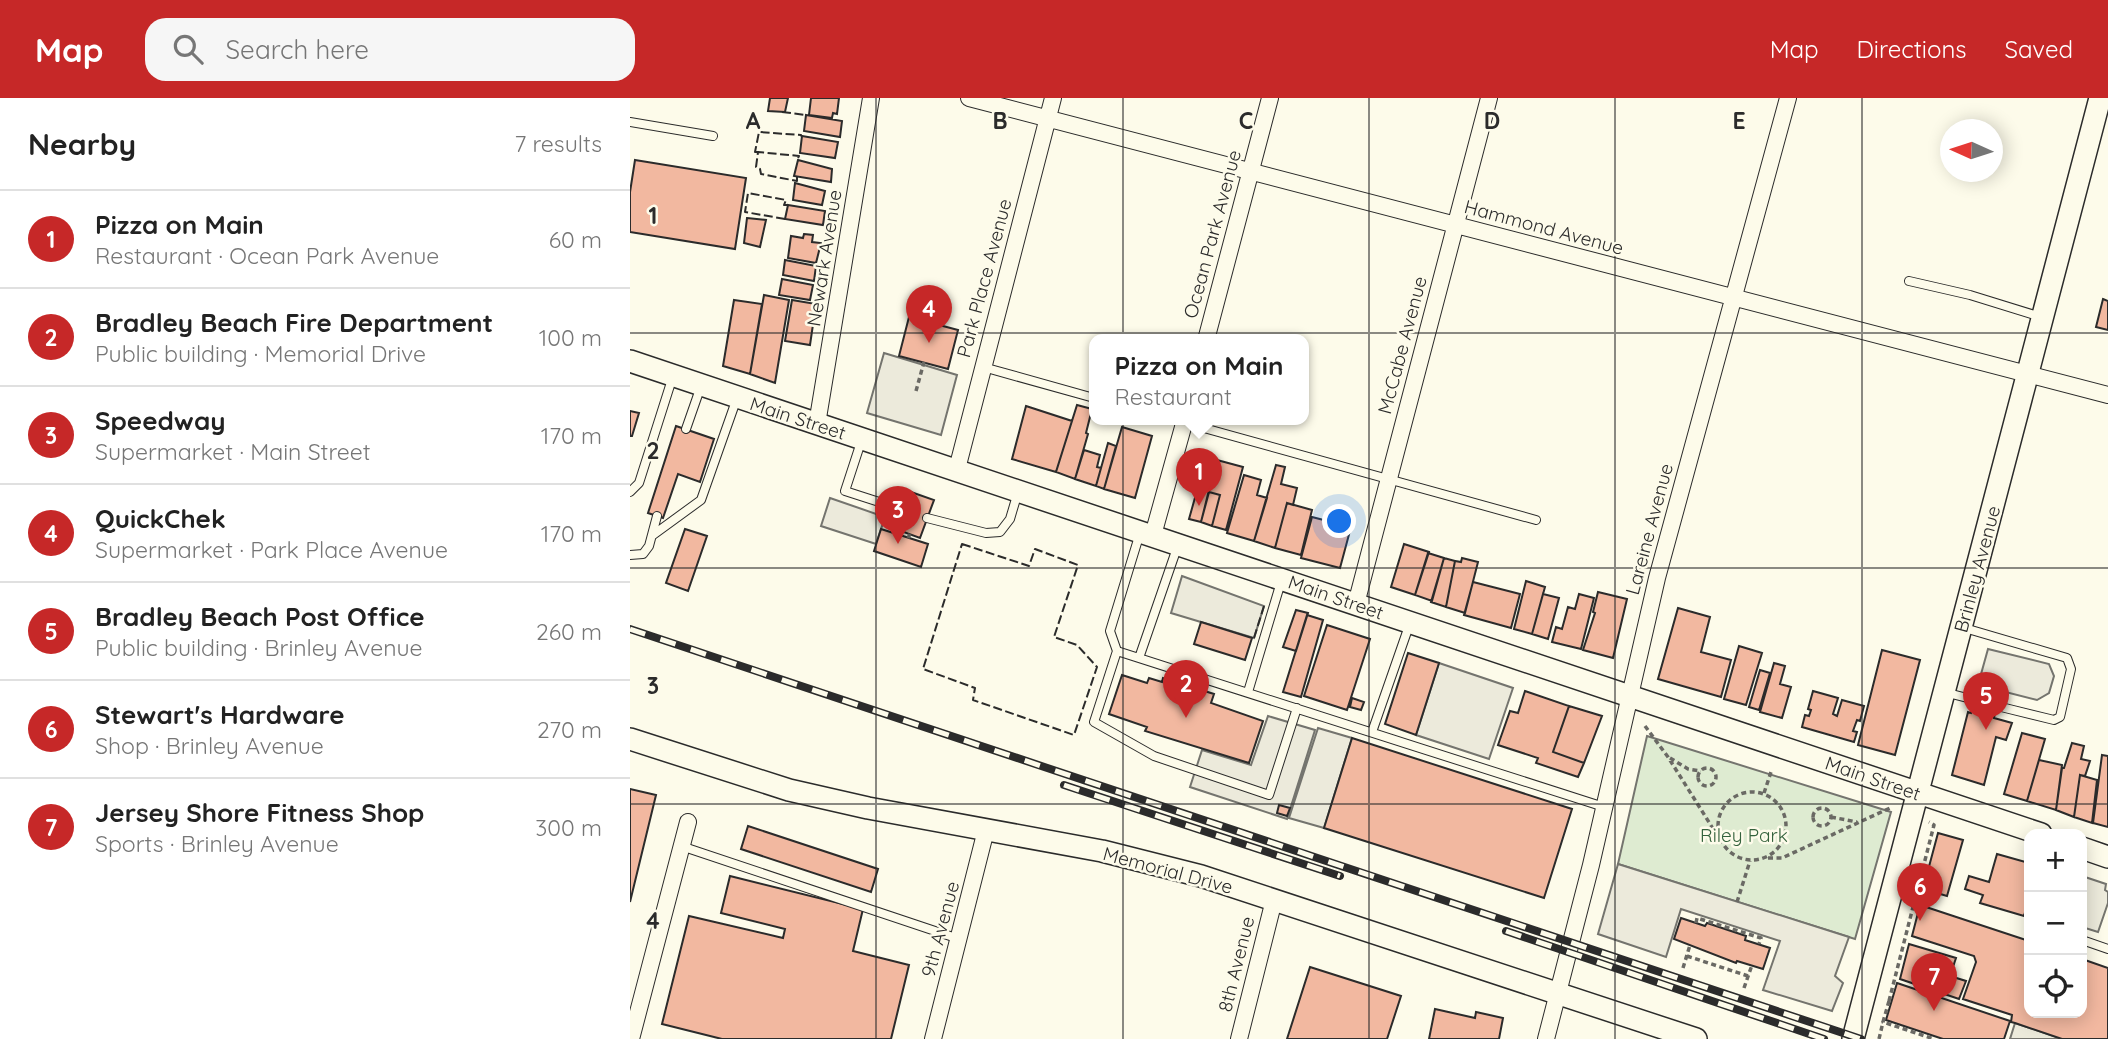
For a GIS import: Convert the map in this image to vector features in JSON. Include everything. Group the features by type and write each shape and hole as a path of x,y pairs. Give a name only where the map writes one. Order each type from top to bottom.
{"street":[{"name":"Newark Avenue","path":"817,424 871,98"},
{"name":"Hammond Avenue","path":"969,98 2108,395"},
{"name":"Park Place Avenue","path":"957,469 1053,98"},
{"name":"Ocean Park Avenue","path":"1208,334 1270,98"},
{"name":"McCabe Avenue","path":"1356,604 1489,98"},
{"name":"Lareine Avenue","path":"1546,1039 1626,720 1657,578 1788,98"},
{"name":"Brinley Avenue","path":"1853,1039 2100,98"},
{"name":"Main Street","path":"630,361 2026,829"},
{"path":"1147,533 1181,425"},
{"name":"Memorial Drive","path":"630,739 789,790 868,808 1140,859 1201,876 1560,984 1696,1039"},
{"path":"631,1039 688,822"},
{"name":"9th Avenue","path":"933,1039 986,830"},
{"path":"2087,850 2108,857"},
{"name":"8th Avenue","path":"1239,1039 1274,900"}],"lane":[{"path":"630,122 713,136"},
{"path":"1909,281 1969,295 2042,317"},
{"path":"983,367 1089,397"},
{"path":"630,492 639,483 673,376"},
{"path":"686,429 701,385"},
{"path":"653,536 701,500 737,397"},
{"path":"1196,425 1536,520"},
{"path":"862,439 845,491 904,510"},
{"path":"927,518 986,533 1000,532 1010,519 1018,490"},
{"path":"630,555 643,554 653,536 657,516"},
{"path":"1147,533 1110,631 1117,651 1094,722 1154,756 1269,795 1297,708"},
{"path":"1139,658 1178,544"},
{"path":"1248,692 1282,579"},
{"path":"1372,732 1410,622"},
{"path":"1961,627 2067,658 2070,663 2060,717 2054,720 1997,706"},
{"path":"1117,651 1604,807"},
{"path":"1944,692 1975,700"},
{"path":"681,846 959,939"},
{"path":"2087,942 2108,949"}],"path":[{"path":"916,391 924,362"},
{"path":"1645,726 1732,854 1750,860 1782,858 1891,808"},
{"path":"1668,757 1688,769 1701,771 1705,768 1713,771 1716,778 1713,784 1705,786 1700,782 1698,777 1701,771"},
{"path":"1764,793 1772,769"},
{"path":"1720,839 1719,817 1731,798 1753,791 1764,793 1782,808 1786,819 1783,842 1766,858"},
{"path":"1822,808 1827,810 1831,817 1829,823 1821,826 1813,817 1815,812 1822,808"},
{"path":"1831,817 1859,822"},
{"path":"1878,1039 1934,825 1926,821"},
{"path":"1737,902 1750,860"},
{"path":"1696,923 1698,918 1729,927 1760,938 1759,944"},
{"path":"1683,968 1690,944"},
{"path":"1687,956 1748,976"},
{"path":"1717,966 1719,957"},
{"path":"1744,988 1752,965"},
{"path":"1883,1022 1934,1039"}],"green space":[{"name":"Riley Park","path":"1647,736 1891,812 1855,939 1618,864"}],"shaded area":[{"path":"884,353 957,375 941,435 867,413"},
{"path":"830,498 885,517 876,544 821,526"},
{"path":"1182,576 1264,606 1254,638 1171,613"},
{"path":"1988,649 2049,664 2054,676 2049,693 2037,700 1978,685"},
{"path":"1439,663 1513,688 1489,759 1416,735"},
{"path":"1268,716 1315,730 1287,819 1190,787 1202,750 1251,765"},
{"path":"1318,728 1352,738 1324,828 1289,818"},
{"path":"1618,864 1849,937 1835,976 1843,983 1832,1011 1763,990 1780,941 1681,909 1666,957 1598,934"},
{"path":"2087,878 2106,884 2105,890 2108,892 2108,903 2098,932 2087,929"},
{"path":"2015,1023 2062,1039 2010,1039"}],"building":[{"path":"770,98 788,98 785,112 768,111"},
{"path":"811,98 839,98 837,114 833,113 832,118 809,115"},
{"path":"806,115 842,121 840,137 804,131"},
{"path":"802,136 838,142 835,158 800,153"},
{"path":"635,160 746,178 735,249 630,232 630,192"},
{"path":"798,160 832,169 831,182 794,176"},
{"path":"795,183 825,191 822,205 793,200"},
{"path":"788,205 825,211 823,225 785,219"},
{"path":"747,218 766,220 760,247 744,243"},
{"path":"804,234 813,235 812,242 821,243 816,263 788,258 791,236 803,238"},
{"path":"785,260 816,266 814,281 783,275"},
{"path":"782,279 813,285 810,300 779,295"},
{"path":"764,295 789,300 775,383 750,374"},
{"path":"2103,299 2108,301 2108,330 2096,327"},
{"path":"734,300 762,304 750,374 723,366"},
{"path":"792,300 816,304 810,345 785,341"},
{"path":"909,317 958,330 948,369 899,356"},
{"path":"1077,405 1089,408 1088,434 1075,479 1056,472"},
{"path":"1026,406 1072,421 1056,472 1012,459"},
{"path":"630,411 639,413 632,436 630,436"},
{"path":"676,426 714,439 700,482 678,474 663,518 648,513"},
{"path":"1122,427 1152,436 1135,498 1104,489"},
{"path":"1108,443 1116,446 1104,489 1096,486"},
{"path":"1084,450 1100,455 1097,467 1101,468 1096,486 1075,479"},
{"path":"1217,460 1243,467 1226,530 1212,526 1220,495 1209,492"},
{"path":"1276,465 1285,467 1281,484 1297,488 1293,505 1287,503 1275,548 1254,541"},
{"path":"1244,475 1261,480 1257,495 1267,498 1254,541 1227,533"},
{"path":"1198,487 1209,490 1201,522 1189,519"},
{"path":"911,492 934,500 920,538 898,530"},
{"path":"1209,492 1220,495 1212,526 1201,522"},
{"path":"1287,503 1312,510 1301,555 1275,548"},
{"path":"1312,517 1351,527 1340,568 1301,558"},
{"path":"685,529 707,536 688,591 666,583"},
{"path":"881,529 928,544 921,567 874,551"},
{"path":"1404,544 1429,552 1415,595 1391,587"},
{"path":"1428,553 1444,558 1432,601 1415,595"},
{"path":"1444,558 1455,561 1446,607 1431,602"},
{"path":"1462,558 1478,562 1465,613 1446,607 1455,561 1461,562"},
{"path":"1526,581 1545,587 1532,634 1514,629"},
{"path":"1473,582 1520,594 1511,628 1464,615"},
{"path":"1598,592 1627,599 1613,658 1583,650 1595,613 1593,612"},
{"path":"1543,594 1559,598 1548,639 1532,634"},
{"path":"1579,594 1594,598 1581,649 1552,642 1556,627 1562,629 1568,607 1575,609"},
{"path":"1678,608 1710,617 1701,652 1731,660 1721,697 1658,679"},
{"path":"1296,610 1308,613 1296,651 1283,647"},
{"path":"1307,615 1323,620 1301,697 1283,692"},
{"path":"1201,622 1252,638 1245,660 1194,644"},
{"path":"1327,625 1370,639 1347,710 1304,696"},
{"path":"1739,646 1762,653 1746,705 1724,699"},
{"path":"1882,650 1920,660 1895,755 1858,745"},
{"path":"1408,653 1439,663 1416,735 1385,724"},
{"path":"1774,663 1785,666 1780,684 1791,687 1782,718 1760,712"},
{"path":"1760,670 1770,673 1759,710 1749,707"},
{"path":"1122,675 1147,683 1149,678 1162,682 1163,678 1214,694 1211,703 1263,721 1249,763 1145,731 1147,727 1109,714"},
{"path":"1978,685 2000,691 1994,718 2012,723 2006,740 1996,737 1984,785 1952,775 1968,712 1971,713"},
{"path":"1525,691 1569,706 1553,752 1584,763 1578,777 1536,763 1538,758 1498,745 1510,711 1518,713"},
{"path":"1813,691 1838,698 1833,714 1837,716 1842,700 1864,706 1860,721 1857,720 1853,731 1857,732 1854,742 1802,727 1805,715 1809,716 1811,710 1808,709"},
{"path":"1352,698 1364,702 1361,710 1350,707"},
{"path":"1569,706 1602,716 1584,763 1553,752"},
{"path":"2022,733 2045,739 2027,801 2004,794"},
{"path":"1352,738 1572,809 1544,898 1324,828"},
{"path":"2072,743 2084,746 2081,759 2090,761 2085,776 2080,775 2074,817 2056,810 2062,768"},
{"path":"2102,755 2108,756 2108,827 2093,823"},
{"path":"2039,760 2062,765 2056,810 2027,801"},
{"path":"2080,775 2097,780 2092,823 2074,817"},
{"path":"630,789 656,795 630,902"},
{"path":"1279,805 1290,808 1287,816 1277,813"},
{"path":"748,826 878,869 871,892 741,849"},
{"path":"1938,833 1963,840 1947,896 1923,889"},
{"path":"1997,854 2024,862 2024,916 1980,903 1983,895 1965,889 1969,876 1989,882"},
{"path":"730,876 863,909 853,951 909,965 891,1039 722,1039 662,1024 689,916 783,938 785,929 721,913"},
{"path":"1920,905 2024,939 2024,1018 2087,1018 2087,961 2108,968 2108,1039 2062,1039 2011,1022 2012,1015 1963,999 1976,962 1974,956 1912,936"},
{"path":"1681,918 1705,926 1707,923 1746,936 1745,940 1770,948 1763,969 1737,961 1736,963 1674,939"},
{"path":"1909,944 1956,958 1950,976 1966,981 1959,999 1900,979"},
{"path":"1310,967 1401,996 1387,1039 1287,1039"},
{"path":"1897,983 2010,1021 2004,1039 1943,1039 1886,1020"},
{"path":"1435,1009 1475,1018 1476,1012 1503,1018 1499,1039 1429,1039"}],"railway":[{"path":"630,629 1861,1039"},
{"path":"1064,785 1340,876"},
{"path":"1506,931 1824,1039"}],"fence":[{"path":"782,112 806,115"},
{"path":"758,152 755,152 759,132 802,137"},
{"path":"797,177 797,181 761,174 756,167 758,152 799,156 798,158"},
{"path":"785,219 745,212 748,193 786,200 784,205 788,205"},
{"path":"962,544 1029,566 1035,549 1078,565 1054,637 1077,645 1097,667 1074,735 973,700 975,688 923,669 962,544"},
{"path":"1254,638 1264,606"}],"place":[{"name":"QuickChek","path":"929,343"},
{"name":"Pizza on Main","path":"1199,506"},
{"name":"Speedway","path":"898,544"},
{"name":"Bradley Beach Fire Department","path":"1186,718"},
{"name":"Bradley Beach Post Office","path":"1986,730"},
{"name":"Stewart's Hardware","path":"1920,921"},
{"name":"Jersey Shore Fitness Shop","path":"1934,1011"}]}
